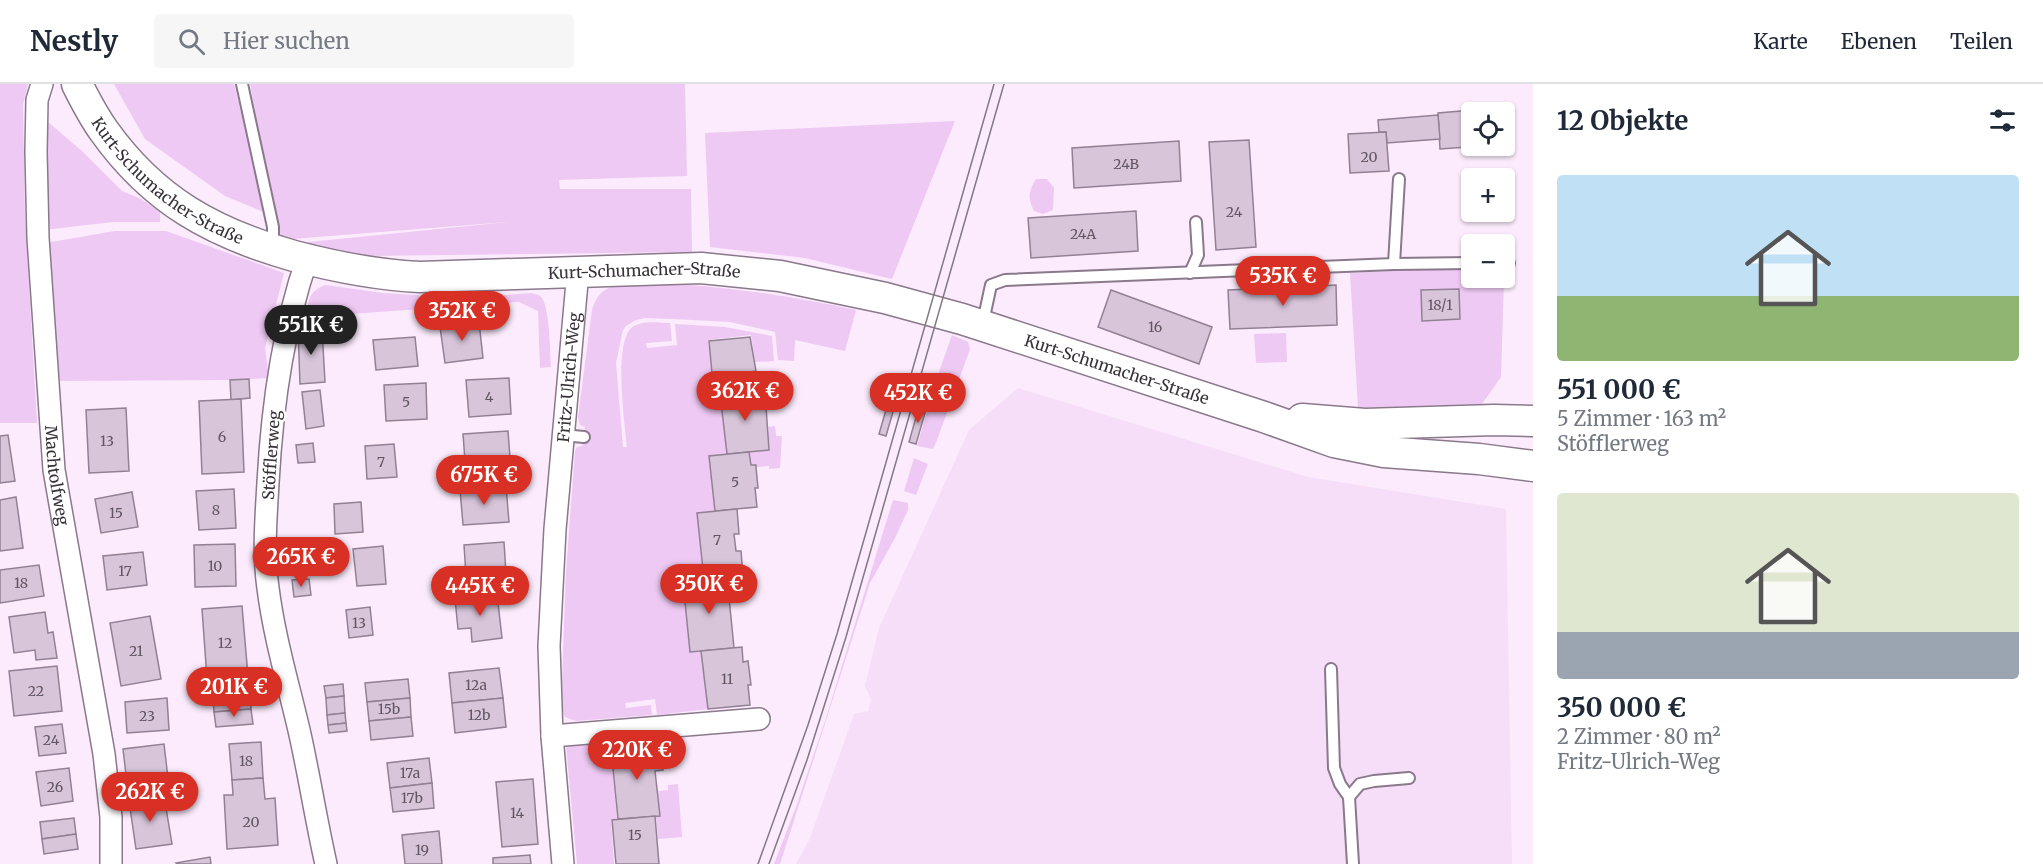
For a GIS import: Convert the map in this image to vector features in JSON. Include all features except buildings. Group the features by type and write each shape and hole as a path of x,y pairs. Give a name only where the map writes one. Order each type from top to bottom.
{"street":[{"name":"Machtolfweg","path":"42,84 37,100 38,238 53,460 91,672 106,774 111,817 111,864"},
{"name":"Kurt-Schumacher-Straße","path":"76,84 102,129 120,152 159,191 181,208 210,225 252,244 273,250 350,270 409,277 452,278 578,271 701,268 780,276 885,298 982,326 1264,417 1334,442 1384,452 1533,466"},
{"name":"Stöfflerweg","path":"308,259 287,329 277,384 270,441 266,554 268,587 281,656 326,864"},
{"name":"Fritz-Ulrich-Weg","path":"563,864 552,736 549,646 562,435 578,271"},
{"name":"Kurt-Schumacher-Straße","path":"1264,417 1365,424 1533,421"},
{"path":"1494,420 1522,432 1533,440"},
{"path":"1495,461 1524,450 1533,444"},
{"path":"552,736 759,719"}],"lane":[{"path":"242,84 273,227 273,250"},
{"path":"1394,264 1399,179"},
{"path":"1190,273 1198,255 1196,222"},
{"path":"982,326 991,285 1005,280 1461,263"},
{"path":"562,435 584,437"},
{"path":"1331,669 1334,768 1349,797 1353,864"},
{"path":"1349,797 1360,784 1409,778"}],"shaded area":[{"path":"0,84 28,84 23,105 25,215 37,423 0,423"},
{"path":"114,84 234,84 266,213 225,196 145,139"},
{"path":"250,84 685,84 687,176 559,180 560,189 691,189 692,252 365,256 299,243 508,222 279,240"},
{"path":"42,117 82,151 122,191 141,199 160,212 160,222 113,222 44,230"},
{"path":"955,121 892,279 805,258 710,247 705,133"},
{"path":"1036,179 1047,179 1054,188 1053,210 1043,214 1034,211 1030,202 1030,191"},
{"path":"115,231 166,231 284,273 265,348 269,378 56,381 45,243"},
{"path":"1461,267 1461,288 1504,288 1501,377 1482,404 1358,408 1350,273"},
{"path":"645,282 751,292 856,310 845,351 795,340 794,361 778,360 775,332 730,322 645,318 636,320 623,330 616,363 623,447 627,447 622,383 623,347 627,333 634,326 647,322 670,323 672,341 646,343 647,348 677,345 675,324 725,327 772,336 774,361 755,362 751,335 708,340 714,395 720,394 727,454 709,457 715,511 697,513 704,579 683,582 690,652 701,651 708,709 657,715 655,699 625,703 626,708 651,705 652,715 576,721 565,717 561,707 566,572 575,451 577,447 582,446 585,427 580,425 578,417 592,310 600,294 606,290 619,285"},
{"path":"325,285 383,293 467,298 531,293 538,295 543,301 548,318 551,367 540,368 538,311 519,302 322,316 306,312 311,295"},
{"path":"1286,333 1287,362 1256,363 1254,334"},
{"path":"952,335 968,342 970,349 933,449 917,446 939,372"},
{"path":"776,373 780,405 762,407 761,390 752,391 751,379 762,377 762,374"},
{"path":"1018,388 1308,477 1506,509 1512,864 796,864 810,838 854,714 868,711 871,700 865,686 879,628 969,430"},
{"path":"775,426 776,436 782,436 780,468 769,469 769,466 751,465 749,452 769,450 768,427"},
{"path":"914,458 928,464 916,495 904,491"},
{"path":"893,500 908,503 908,510 870,583 780,864 774,864 826,718"},
{"path":"674,737 677,767 663,768 661,743 610,748 617,819 611,820 614,864 577,864 566,746"},
{"path":"678,784 682,837 658,839 656,816 660,815 658,791 668,790 668,785"}],"tram line":[{"path":"758,864 808,725 837,634 994,84"},
{"path":"769,864 807,760 846,637 1004,84"}]}
